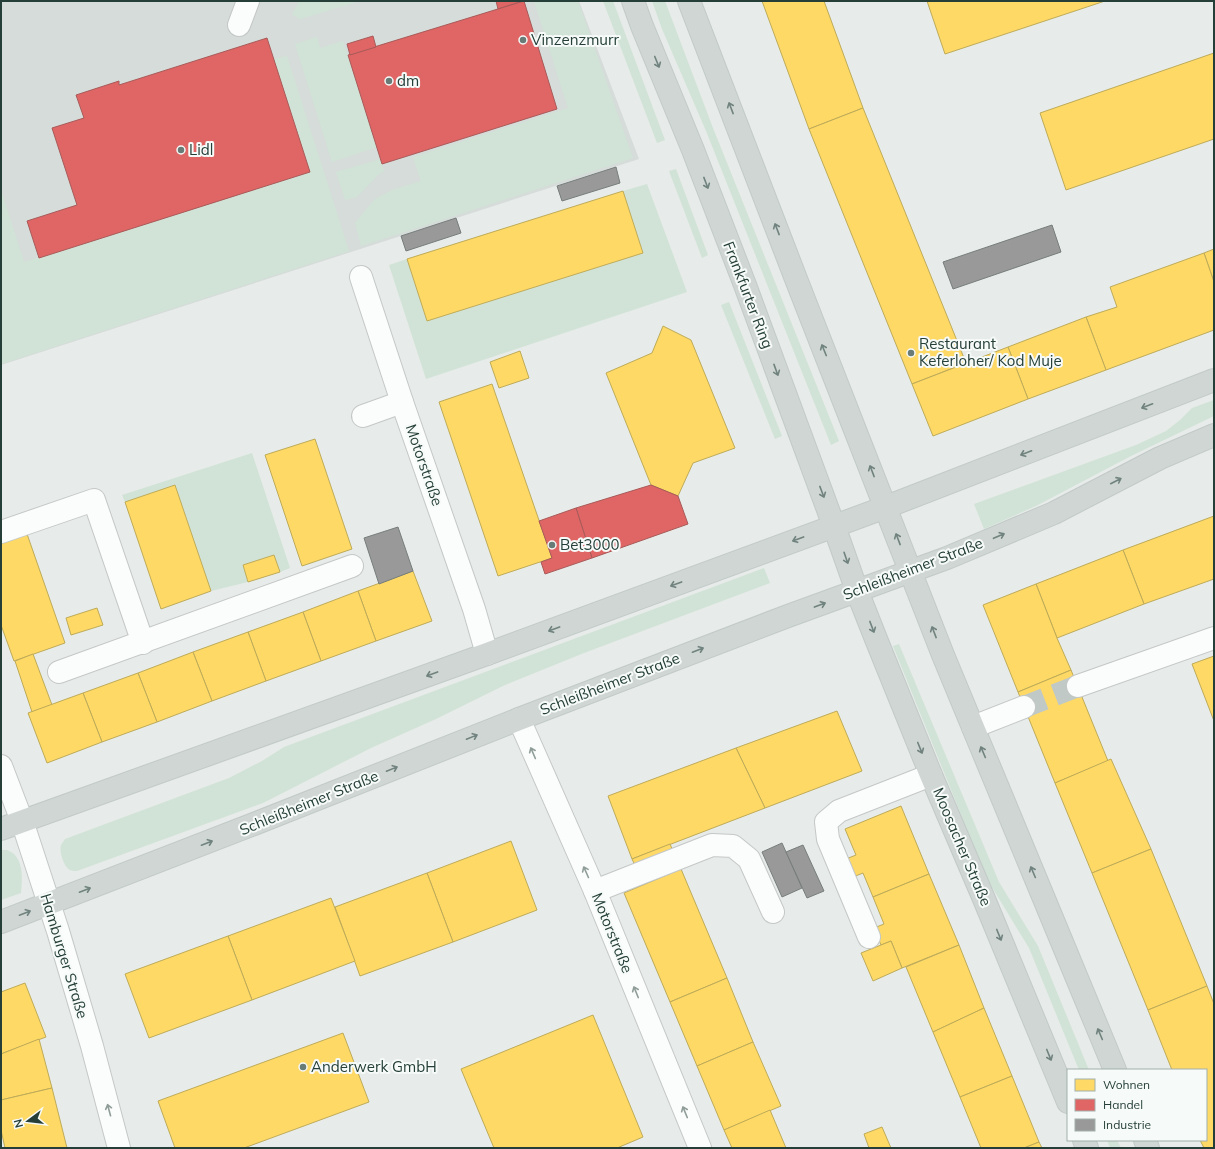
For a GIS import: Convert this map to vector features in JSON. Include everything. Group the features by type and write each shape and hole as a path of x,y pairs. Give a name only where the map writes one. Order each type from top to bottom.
{"main road":[{"name":"Frankfurter Ring","path":"633,1 737,264 857,591"},
{"path":"689,1 943,655 1115,1069"},
{"path":"1,829 487,654 886,508 1214,380"},
{"name":"Schleißheimer Straße","path":"1,922 247,827 519,719 781,619 947,558 1054,513 1160,458 1214,435"},
{"name":"Moosacher Straße","path":"857,591 931,775 1067,1100"}],"street":[{"path":"239,24 248,1"},
{"name":"Motorstraße","path":"361,277 402,402 475,614 487,654"},
{"path":"363,416 402,402"},
{"path":"1,532 94,500 143,643"},
{"path":"59,672 143,643 352,566"},
{"path":"1078,686 1214,638"},
{"path":"973,727 1024,707"},
{"name":"Motorstraße","path":"519,719 595,891 700,1148"},
{"name":"Hamburger Straße","path":"1,766 22,821 49,904 92,1046 119,1148"},
{"path":"869,937 828,839 826,822 839,811 931,775"},
{"path":"595,891 712,845 733,846 749,859 773,912"}],"shaded area":[{"path":"1,1 579,1 639,159 1,365"}],"green space":[{"path":"299,1 354,1 354,3 300,19 292,15"},
{"path":"534,1 578,1 633,158 361,246 355,223 375,199 392,190 421,181 413,157 568,108"},
{"path":"603,1 613,1 665,140 657,143"},
{"path":"652,1 665,1 713,128 839,441 831,445 706,131 662,29"},
{"path":"317,37 320,48 343,41 377,147 332,162 295,44"},
{"path":"287,56 349,251 1,364 1,190 24,262 309,172 274,59"},
{"path":"381,159 384,171 378,175 357,197 345,200 336,172"},
{"path":"676,169 708,255 702,258 669,171"},
{"path":"647,184 687,292 426,379 389,265 407,259 427,321 643,253 623,191"},
{"path":"729,302 782,436 775,439 721,305"},
{"path":"1214,400 1214,416 1131,456 1036,506 984,529 974,504 1136,445 1166,431 1192,408"},
{"path":"252,453 290,568 280,572 274,555 243,565 248,582 211,591 175,485 125,502 122,495"},
{"path":"764,568 770,583 584,653 505,685 436,719 371,748 263,803 77,871 70,870 64,863 61,855 61,845 65,839 229,778 262,761 284,747"},
{"path":"899,644 999,882 1038,946 1089,1069 1079,1069 1029,948 987,879 893,646"},
{"path":"1,850 11,852 18,859 22,879 21,893 1,900"},
{"path":"1107,1141 1118,1141 1121,1148 1110,1148"}],"building: Wohnen":[{"path":"762,1 824,1 863,108 809,129"},
{"path":"927,1 1105,1 945,54"},
{"path":"1214,53 1214,139 1066,190 1040,113"},
{"path":"863,108 966,363 912,384 809,129"},
{"path":"623,191 643,253 427,321 407,259"},
{"path":"1214,249 1214,282 1204,253"},
{"path":"1204,253 1214,282 1214,330 1106,370 1086,317 1117,307 1110,287"},
{"path":"1086,317 1106,370 1028,399 1008,347"},
{"path":"663,326 691,340 735,448 693,463 678,496 651,485 606,373 652,353"},
{"path":"1008,347 1028,399 933,436 912,384"},
{"path":"520,351 529,378 499,388 490,362"},
{"path":"492,384 552,558 498,576 439,402"},
{"path":"315,439 352,549 302,566 265,455"},
{"path":"175,485 211,591 161,609 125,502"},
{"path":"1214,516 1214,579 1144,604 1123,550"},
{"path":"26,531 65,643 14,661 1,625 1,540"},
{"path":"1123,550 1144,604 1057,638 1036,584"},
{"path":"274,555 280,572 248,582 243,565"},
{"path":"413,571 432,621 376,641 358,591"},
{"path":"1036,584 1071,670 1018,692 983,605"},
{"path":"358,591 376,641 321,661 303,612"},
{"path":"97,608 103,625 71,635 66,618"},
{"path":"303,612 321,661 266,681 248,632"},
{"path":"248,632 266,681 212,701 193,652"},
{"path":"193,652 212,701 157,722 138,673"},
{"path":"33,654 52,705 32,712 15,661"},
{"path":"1214,656 1214,721 1192,664"},
{"path":"1071,670 1108,761 1055,783 1018,692"},
{"path":"138,673 157,722 102,742 83,693"},
{"path":"83,693 102,742 47,763 28,713"},
{"path":"837,711 862,771 765,808 736,748"},
{"path":"736,748 765,808 632,859 608,796"},
{"path":"1111,759 1151,849 1092,873 1055,783"},
{"path":"901,806 929,874 873,897 863,873 853,877 846,859 856,855 845,829"},
{"path":"511,841 537,910 453,942 427,873"},
{"path":"670,844 681,869 644,884 632,859"},
{"path":"1151,849 1207,986 1148,1010 1092,873"},
{"path":"681,869 727,978 670,1002 624,893"},
{"path":"427,873 453,942 360,976 335,907"},
{"path":"929,874 959,945 902,968 891,941 881,945 874,928 884,924 873,897"},
{"path":"331,898 355,961 252,1000 228,936"},
{"path":"228,936 252,1000 149,1038 125,974"},
{"path":"891,941 902,968 873,981 861,953"},
{"path":"959,945 984,1008 933,1032 906,967"},
{"path":"727,978 753,1042 697,1066 670,1002"},
{"path":"25,983 46,1037 1,1054 1,992"},
{"path":"1207,986 1214,1004 1214,1148 1204,1148 1200,1141 1207,1141 1207,1069 1172,1069 1148,1010"},
{"path":"984,1008 1012,1076 960,1097 933,1032"},
{"path":"593,1015 643,1137 617,1148 494,1148 461,1069"},
{"name":"Anderwerk GmbH","path":"343,1033 369,1102 244,1148 175,1148 158,1101"},
{"path":"39,1039 52,1088 1,1100 1,1054"},
{"path":"753,1042 781,1106 724,1130 697,1066"},
{"path":"1012,1076 1039,1142 1024,1148 981,1148 960,1097"},
{"path":"52,1088 67,1148 5,1148 1,1130 1,1100"},
{"path":"770,1110 786,1148 732,1148 724,1130"},
{"path":"882,1127 891,1148 869,1148 864,1134"},
{"path":"1039,1142 1042,1148 1024,1148"}],"building: Handel":[{"path":"496,1 519,1 520,2 498,9"},
{"path":"524,1 557,109 382,164 348,55"},
{"path":"373,36 376,47 350,55 347,44"},
{"name":"Lidl","path":"267,38 310,172 39,258 27,221 77,205 52,128 84,118 76,95 119,81 119,85"},
{"path":"651,485 678,496 688,524 592,558 576,508"},
{"path":"576,508 592,558 545,574 541,562 552,558 539,521"}],"building: Industrie":[{"path":"616,167 620,183 562,201 557,186"},
{"path":"456,218 461,233 406,251 401,236"},
{"path":"1052,225 1061,252 953,289 943,262"},
{"path":"398,527 413,571 379,584 364,538"},
{"path":"782,843 802,888 782,897 762,852"},
{"path":"803,845 824,891 807,898 786,852"}],"tunnel":[{"path":"1024,707 1078,686"}],"place":[{"name":"Vinzenzmurr","path":"523,40"},
{"name":"dm","path":"389,81"},
{"name":"Lidl","path":"181,150"},
{"name":"Restaurant Keferloher/ Kod Muje","path":"911,353"},
{"name":"Bet3000","path":"552,545"},
{"name":"Anderwerk GmbH","path":"303,1067"}]}
